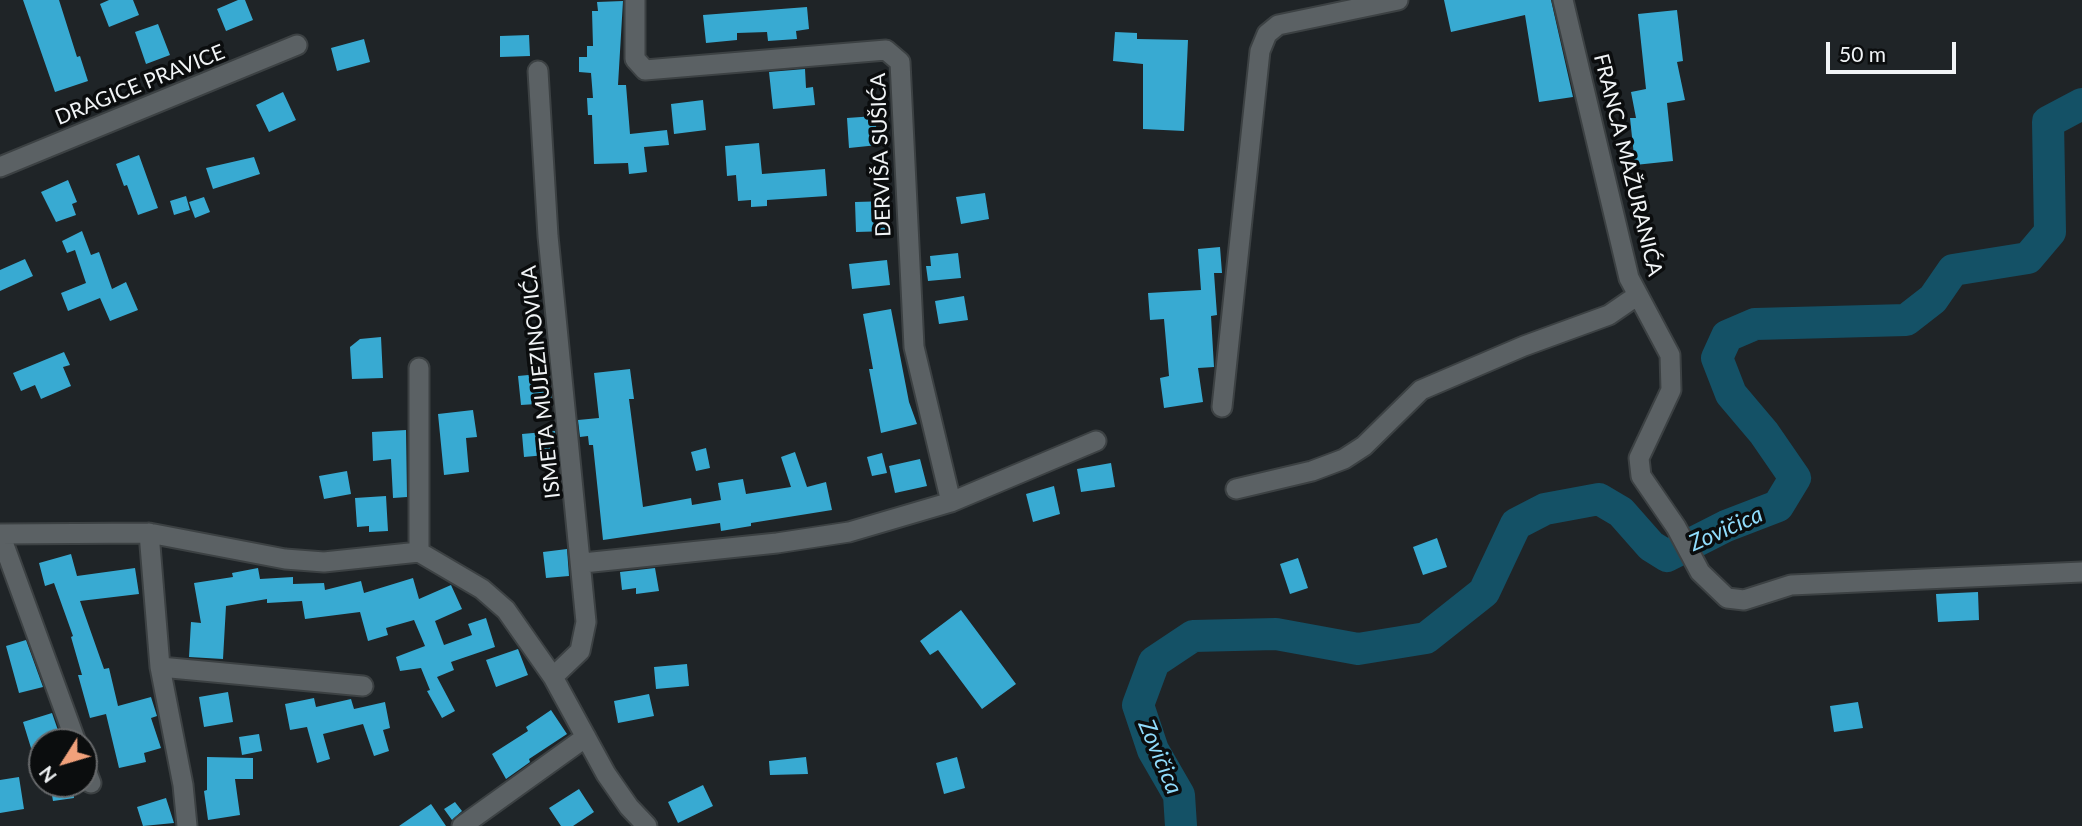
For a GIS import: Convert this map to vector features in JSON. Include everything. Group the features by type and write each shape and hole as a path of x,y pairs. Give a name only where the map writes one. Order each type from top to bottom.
{"street":[{"name":"DERVIŠA SUŠIĆA","path":"635,0 635,59 645,70 886,50 897,57 902,69 907,245 914,347 951,502"},
{"path":"1222,407 1260,51 1267,34 1278,24 1398,0"},
{"name":"FRANCA MAŽURANIĆA","path":"1563,0 1629,278 1670,355 1671,390 1639,458 1641,476 1676,527 1700,572 1727,598 1744,600 1791,585 2082,572"},
{"name":"DRAGICE PRAVICE","path":"0,167 297,45"},
{"name":"ISMETA MUJEZINOVIĆA","path":"538,71 548,236 583,563 585,638 580,651 553,677"},
{"path":"1236,489 1344,460 1364,446 1421,390 1524,346 1609,315 1639,295"},
{"path":"419,368 419,552"},
{"path":"583,563 777,543 849,532 951,502 1096,441"},
{"path":"149,533 160,667 183,785 187,826"},
{"path":"71,728 0,534 149,533 285,559 311,561 419,552 472,583 506,610 553,677 629,807 647,826"},
{"path":"160,667 363,686"},
{"path":"462,826 586,737"}],"building":[{"path":"23,0 59,0 77,57 80,56 88,81 55,92"},
{"path":"109,0 133,0 139,15 109,27 100,4"},
{"path":"238,0 245,0 253,20 226,31 217,9"},
{"path":"1444,0 1551,0 1573,97 1539,102 1525,15 1451,32"},
{"path":"623,1 618,85 626,85 630,134 667,130 669,145 644,147 647,172 629,174 628,163 594,164 592,115 588,115 587,98 593,98 591,73 579,72 579,57 587,57 587,46 593,46 592,11 598,11 597,2"},
{"path":"807,7 809,29 796,31 797,39 768,41 767,32 737,33 737,40 706,43 703,15"},
{"path":"1677,10 1683,61 1677,62 1685,100 1667,103 1673,161 1635,165 1630,118 1636,118 1631,92 1646,89 1638,14"},
{"path":"158,24 170,55 146,64 135,32"},
{"path":"1115,32 1137,33 1137,39 1188,40 1184,131 1143,129 1143,64 1113,61"},
{"path":"529,35 530,56 500,57 500,36"},
{"path":"364,39 370,62 337,71 331,48"},
{"path":"805,69 806,88 813,87 815,105 773,109 769,72"},
{"path":"283,92 296,120 269,132 256,105"},
{"path":"703,100 706,130 674,134 671,104"},
{"path":"875,116 878,145 849,148 847,118"},
{"path":"759,143 762,174 825,169 827,196 767,200 767,206 751,207 751,200 738,201 736,175 727,176 725,146"},
{"path":"139,155 158,208 138,215 116,164"},
{"path":"254,157 260,174 213,189 206,168"},
{"path":"68,180 77,202 72,204 76,215 56,222 41,192"},
{"path":"985,193 989,219 961,224 956,197"},
{"path":"186,196 190,210 174,215 170,201"},
{"path":"204,197 210,212 195,218 189,202"},
{"path":"889,201 890,231 856,232 855,202"},
{"path":"82,231 91,255 99,252 112,289 126,282 138,310 110,321 100,298 68,311 61,293 86,283 75,250 67,253 62,241"},
{"path":"1220,247 1222,273 1214,273 1217,315 1211,316 1214,367 1198,368 1203,402 1164,408 1160,378 1169,376 1164,319 1150,320 1148,293 1201,290 1198,249"},
{"path":"958,253 961,278 928,281 926,266 931,266 930,256"},
{"path":"25,259 33,276 0,291 0,270"},
{"path":"887,260 890,285 852,289 849,264"},
{"path":"964,296 968,320 939,324 935,301"},
{"path":"891,309 909,402 917,424 881,433 869,369 873,369 863,314"},
{"path":"381,337 383,378 352,379 350,347 360,339"},
{"path":"64,352 70,365 63,367 71,386 41,399 35,385 21,391 13,373"},
{"path":"630,369 634,399 629,399 643,507 691,498 692,505 721,500 718,483 743,479 746,494 791,487 781,457 795,452 807,487 826,482 832,510 751,523 751,526 721,531 720,523 603,540 593,445 589,445 588,436 580,437 578,420 599,418 594,373"},
{"path":"549,373 552,403 521,405 518,376"},
{"path":"473,410 477,437 466,438 469,472 444,475 438,414"},
{"path":"406,430 407,497 393,498 391,459 373,461 372,432"},
{"path":"555,431 557,454 524,457 522,434"},
{"path":"706,448 710,468 696,471 691,452"},
{"path":"882,453 887,473 872,476 867,457"},
{"path":"920,459 927,486 895,493 889,466"},
{"path":"1111,463 1115,487 1081,492 1077,469"},
{"path":"347,471 351,494 324,499 319,476"},
{"path":"1054,486 1060,514 1033,522 1026,494"},
{"path":"386,496 388,531 369,532 369,526 357,527 355,498"},
{"path":"1437,538 1447,567 1423,575 1413,547"},
{"path":"567,549 569,576 546,578 543,552"},
{"path":"71,554 77,576 135,568 139,594 80,601 104,669 109,668 118,706 151,697 157,716 151,718 161,748 144,753 146,762 119,768 106,714 90,718 78,675 82,675 71,637 73,636 54,583 45,586 39,563"},
{"path":"1298,558 1308,588 1290,594 1280,564"},
{"path":"258,568 260,579 293,577 293,584 324,583 325,590 361,581 364,593 413,578 419,599 451,585 462,609 435,621 444,645 472,635 468,624 486,618 495,647 451,662 454,670 437,677 455,711 442,718 427,691 430,690 421,668 400,671 396,657 425,646 414,620 386,628 388,635 368,641 360,612 305,619 302,601 267,603 267,599 226,606 223,659 189,657 191,622 201,623 194,583 233,577 232,573"},
{"path":"655,568 659,591 636,594 636,588 622,590 620,572"},
{"path":"1978,592 1979,620 1938,622 1936,594"},
{"path":"961,610 1016,684 982,709 938,650 930,655 920,641"},
{"path":"26,640 43,687 19,693 6,646"},
{"path":"518,649 528,675 496,687 486,660"},
{"path":"687,664 689,686 656,689 654,667"},
{"path":"228,692 233,722 204,727 199,697"},
{"path":"649,694 654,716 618,723 614,701"},
{"path":"314,698 316,707 351,699 354,709 385,702 390,728 383,730 389,751 374,756 363,724 323,734 330,759 317,763 307,727 290,730 285,704"},
{"path":"1858,702 1863,728 1834,732 1830,706"},
{"path":"551,710 567,734 529,759 530,762 506,779 492,754 528,731 526,727"},
{"path":"52,713 57,728 28,728 28,738 23,722"},
{"path":"259,734 262,751 242,755 239,737"},
{"path":"207,757 253,758 253,779 235,779 240,815 208,820 204,791 207,790"},
{"path":"806,757 808,774 770,775 769,761"},
{"path":"957,757 965,788 944,794 936,763"},
{"path":"19,777 24,809 0,813 0,780"},
{"path":"703,785 713,806 678,823 668,802"},
{"path":"579,789 594,812 573,826 561,826 549,808"},
{"path":"52,798 74,798 53,801"},
{"path":"166,798 174,823 143,826 137,807"},
{"path":"455,802 462,811 452,820 444,809"},
{"path":"431,804 446,826 399,826"}],"waterway":[{"name":"Zovičica","path":"1181,826 1179,795 1153,750 1138,705 1154,662 1193,636 1276,634 1358,649 1426,638 1484,592 1516,524 1545,509 1599,499 1621,512 1651,546 1667,556 1726,526 1778,506 1795,478 1764,433 1731,394 1717,358 1727,336 1755,324 1906,320 1933,299 1953,270 2028,258 2050,232 2048,122 2082,104"}]}
